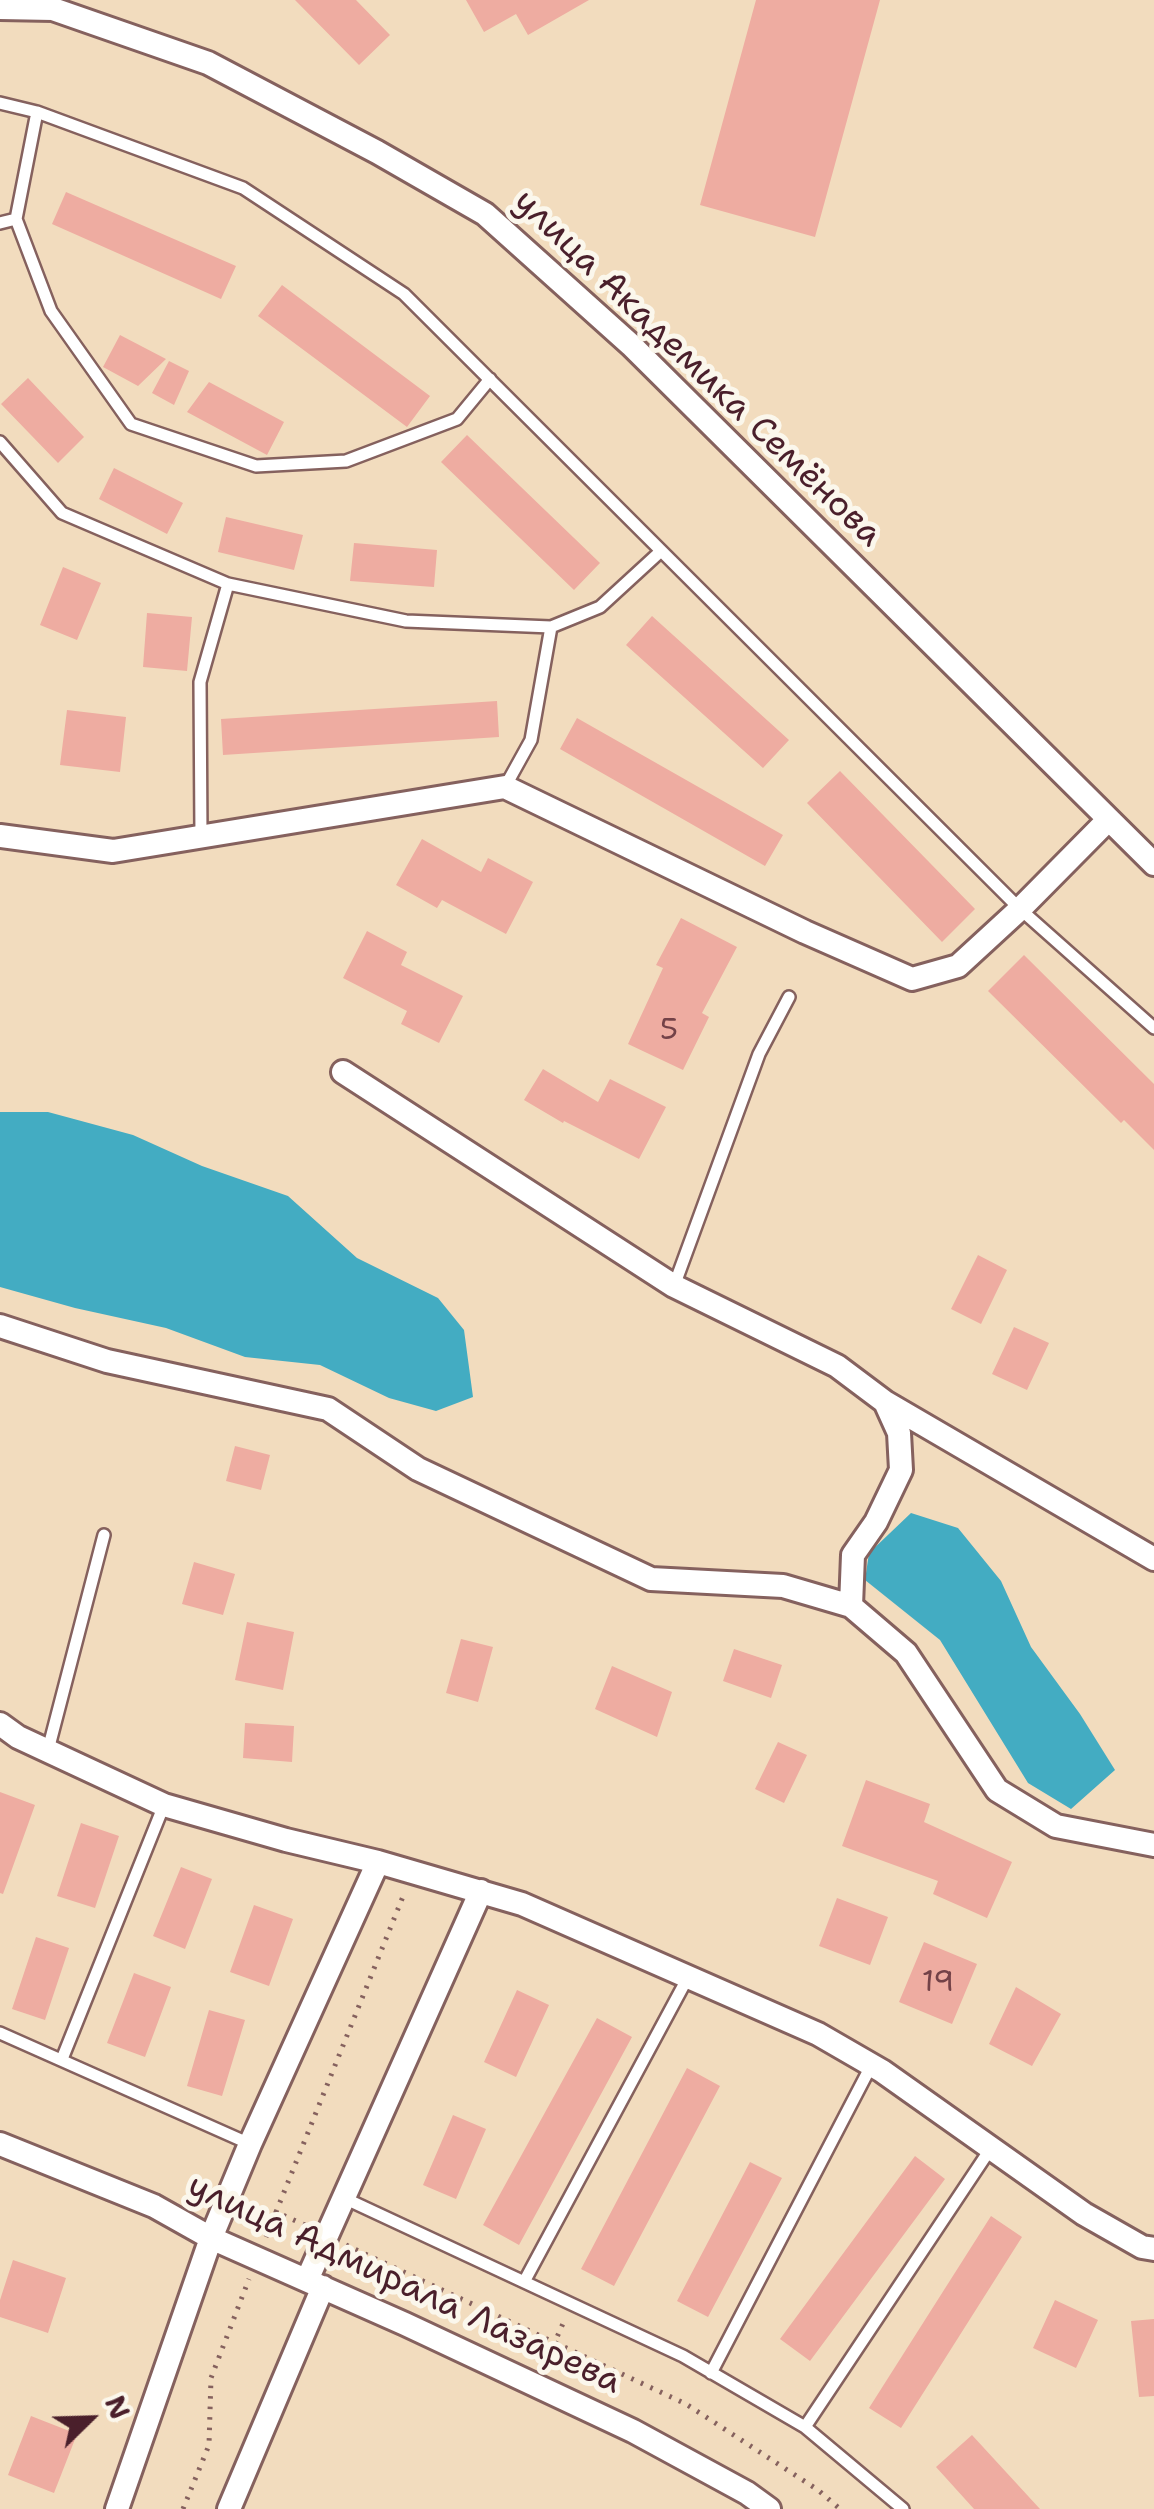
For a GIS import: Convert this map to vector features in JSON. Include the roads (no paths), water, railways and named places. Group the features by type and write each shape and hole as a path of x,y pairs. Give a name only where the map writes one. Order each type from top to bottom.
{"street":[{"name":"улица Академика Семёнова","path":"0,8 53,9 208,63 486,214 631,344 1154,864"},
{"path":"0,836 113,850 504,787 805,932 912,978 958,966 1108,820"},
{"path":"342,1072 674,1286 837,1366 885,1402 1154,1559"},
{"path":"0,1326 108,1360 328,1410 418,1469 651,1579 784,1586 851,1606 906,1653 997,1790 1056,1826 1154,1845"},
{"path":"851,1606 853,1555 876,1522 902,1470 899,1433 885,1402"},
{"path":"0,1724 164,1805 522,1904 818,2034 872,2066 1084,2214 1142,2247 1154,2248"},
{"path":"117,2509 211,2238 378,1862"},
{"path":"229,2509 315,2283 327,2236 481,1891"},
{"name":"улица Адмирала Лазарева","path":"0,2144 154,2206 211,2238 634,2431 769,2509"}],"lane":[{"path":"0,103 38,112 243,188 404,294 1020,909 1154,1028"},
{"path":"38,112 16,219 50,311 131,424 256,466 346,460 457,419 490,378"},
{"path":"0,223 16,219"},
{"path":"0,442 62,513 228,584 406,621 550,626 600,607 662,551"},
{"path":"202,837 200,682 228,584"},
{"path":"504,787 531,740 550,626"},
{"path":"674,1286 759,1054 790,997"},
{"path":"48,1750 104,1535"},
{"path":"62,2059 164,1805"},
{"path":"524,2282 687,1979"},
{"path":"0,2033 250,2144"},
{"path":"712,2372 872,2066"},
{"path":"805,2427 991,2148"},
{"path":"344,2198 712,2372 805,2427 902,2509"}],"water":[{"path":"0,1112 48,1112 133,1135 202,1166 288,1196 357,1258 438,1298 464,1330 473,1397 436,1411 389,1398 320,1365 245,1357 166,1328 0,1287"},
{"path":"911,1513 958,1528 1001,1581 1031,1647 1115,1770 1071,1809 1028,1783 940,1640 865,1580 869,1553"}]}
